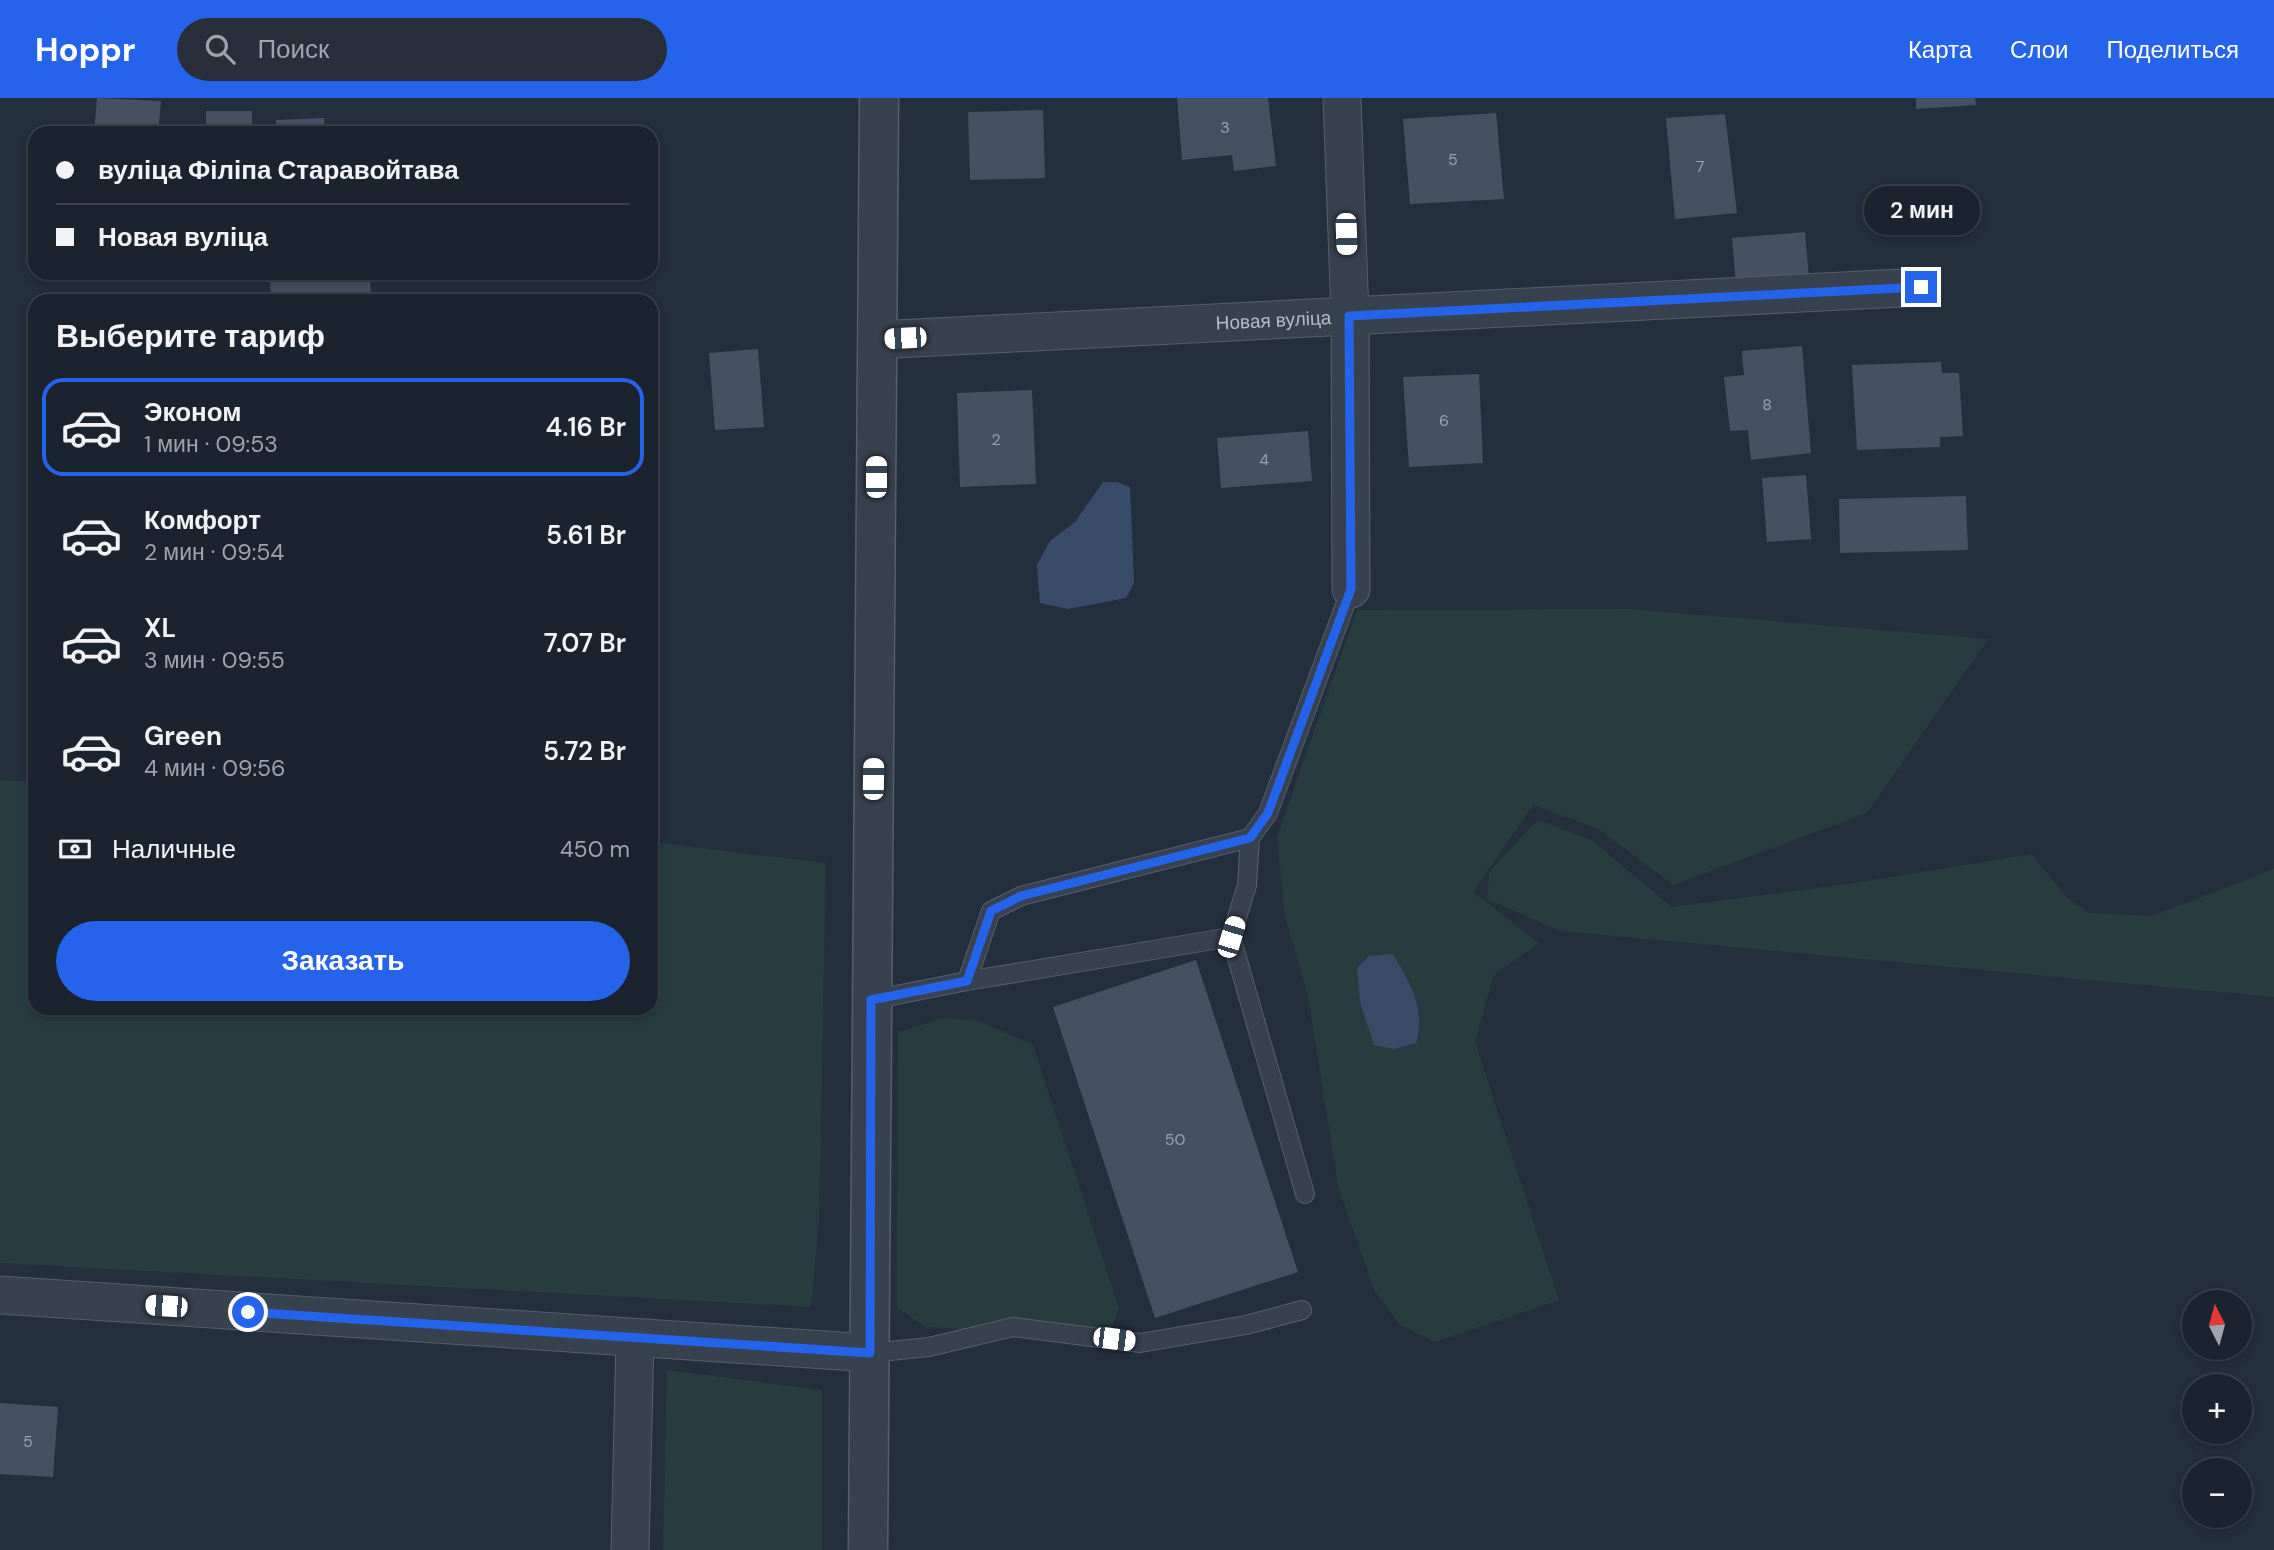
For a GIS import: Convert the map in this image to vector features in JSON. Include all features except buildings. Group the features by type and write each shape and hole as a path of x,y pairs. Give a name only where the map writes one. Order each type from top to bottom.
{"street":[{"path":"868,1550 879,98"},
{"path":"1342,98 1349,316 1351,589"},
{"name":"Новая вуліца","path":"877,340 1921,287"},
{"path":"0,1295 870,1353"},
{"path":"629,1550 635,1338"}],"lane":[{"path":"1305,1194 1231,937 1247,885 1250,838 1268,813 1351,589"},
{"path":"967,981 991,911 1011,901 1250,838"},
{"path":"871,1000 967,981 1231,937"},
{"path":"870,1353 929,1347 1013,1327 1140,1343 1246,1325 1302,1310"}],"green space":[{"path":"1629,609 1988,639 1867,813 1673,885 1597,828 1533,805 1473,892 1539,943 1494,975 1475,1042 1559,1300 1435,1342 1399,1324 1374,1290 1338,1186 1308,996 1285,916 1277,837 1357,610"},
{"path":"0,780 28,782 28,1015 658,1015 658,843 826,863 819,1222 811,1307 0,1263"},
{"path":"1538,820 1591,840 1672,907 1855,883 2032,854 2066,897 2089,913 2152,916 2274,869 2274,997 1560,931 1487,899 1489,872"},
{"path":"945,1018 979,1021 1033,1045 1119,1308 1109,1338 926,1327 897,1308 898,1032"},
{"path":"667,1370 822,1390 822,1550 663,1550"}],"water":[{"path":"1103,482 1117,482 1130,487 1134,583 1126,598 1068,609 1040,603 1037,565 1050,541 1075,522"},
{"path":"1393,954 1415,997 1419,1019 1416,1043 1394,1049 1374,1045 1360,1002 1357,968 1369,956"}],"route":[{"path":"248,1312 870,1353 871,1000 967,981 991,911 1021,896 1250,838 1268,813 1351,589 1349,316 1921,287"}]}
